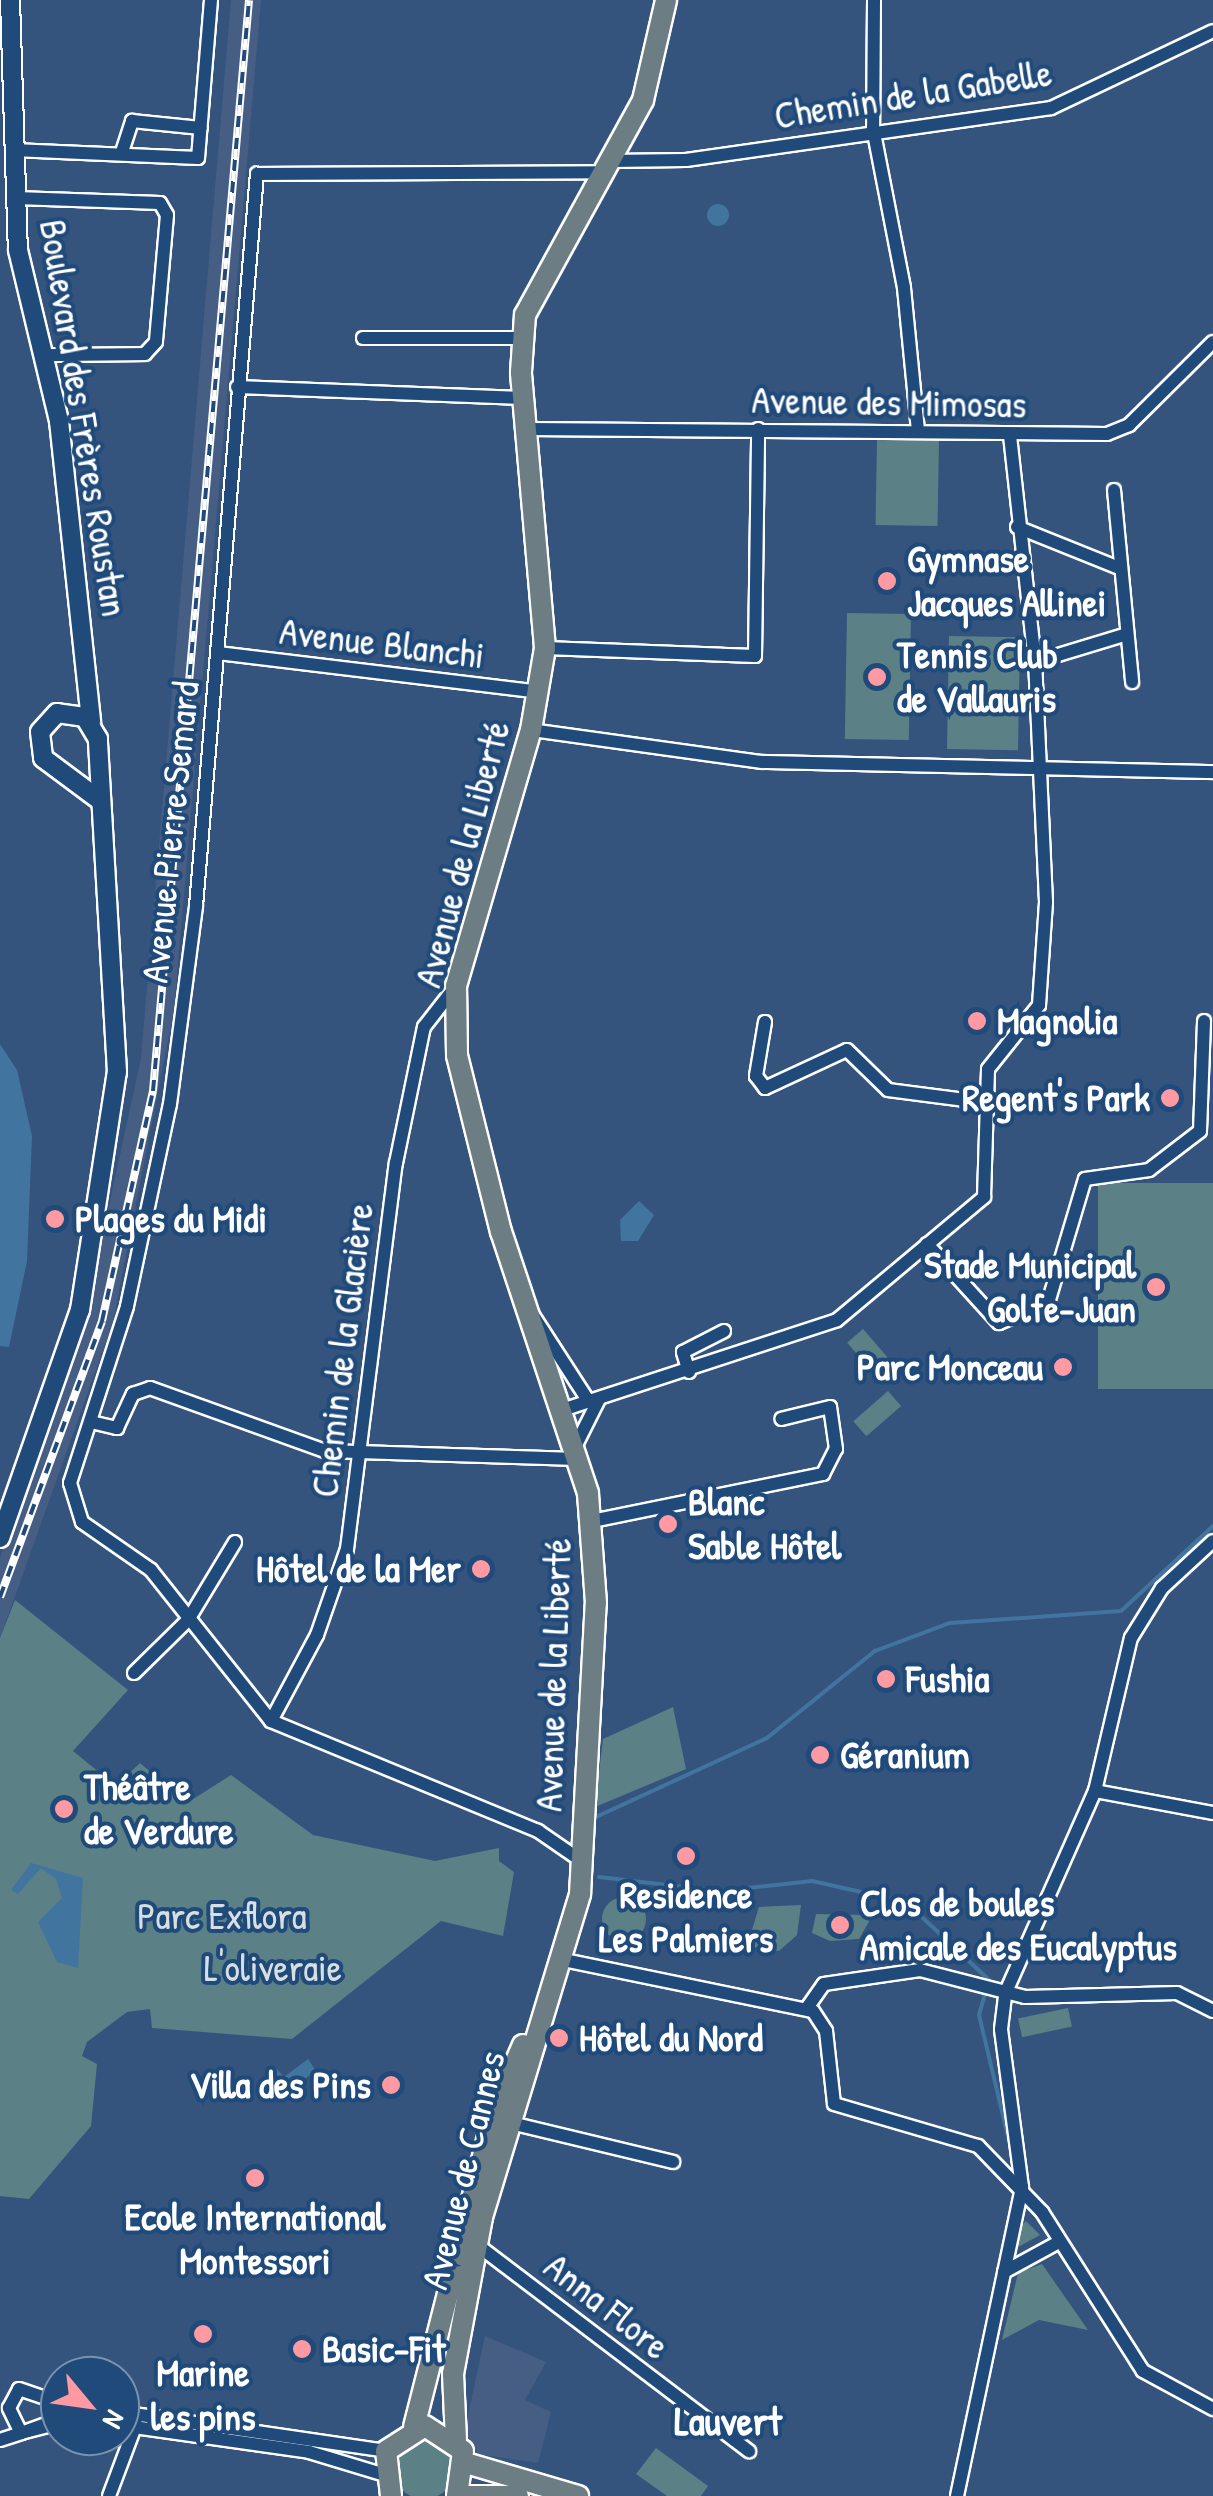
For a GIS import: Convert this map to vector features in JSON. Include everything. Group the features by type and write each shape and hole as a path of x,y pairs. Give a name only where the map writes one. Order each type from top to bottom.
{"main road":[{"name":"Boulevard des Frères Roustan","path":"6,36 10,0"},
{"name":"Avenue de la Liberté","path":"534,2032 559,1959 584,1863 592,1521 577,1453 524,1308 458,1055 456,986 531,730 545,648 523,398 522,338 532,296 652,81 666,0"},
{"name":"Boulevard des Frères Roustan","path":"0,7 6,36 25,300 59,421 91,691 84,717"},
{"path":"0,1538 80,1310 109,1165 117,1062 101,801 94,757 84,717 57,714 40,732 43,758 101,801"},
{"path":"63,771 94,757"},
{"name":"Avenue de Cannes","path":"456,2440 452,2374 476,2244 534,2032"},
{"name":"Avenue de Cannes","path":"414,2428 504,2074 534,2032"},
{"path":"391,2496 382,2474 379,2450 414,2428 456,2440 466,2463 457,2496 518,2496"},
{"path":"466,2463 578,2496"}],"street":[{"path":"13,150 198,158 211,0"},
{"path":"874,0 873,128 904,288 918,431"},
{"name":"Chemin de la Gabelle","path":"257,174 606,167 686,160 873,128 1051,108 1213,31"},
{"path":"122,152 132,122 201,128"},
{"name":"Avenue Pierre Semard","path":"188,1620 151,1570 82,1522 70,1482 91,1422 159,1176 218,653 257,174"},
{"path":"16,198 160,203 168,216 156,342 145,354 42,356"},
{"path":"363,338 522,338"},
{"name":"Avenue des Mimosas","path":"528,429 1107,434 1129,425 1213,342"},
{"path":"238,387 523,398"},
{"path":"545,648 755,656 758,428"},
{"path":"562,1410 689,1372 837,1320 927,1244 974,1214 984,1196 988,1102 998,1048 1042,995 1035,662 1017,526 1010,435"},
{"path":"1114,490 1124,636 1132,682"},
{"path":"1017,526 1119,568"},
{"path":"1035,662 1124,636"},
{"name":"Avenue Blanchi","path":"218,653 539,692"},
{"path":"531,730 762,762 1040,764 1213,772"},
{"name":"Chemin de la Glacière","path":"271,1721 332,1600 360,1454 396,1163 424,1026 456,986"},
{"path":"927,1244 990,1317 1010,1322 1057,1293 1085,1179 1149,1170 1200,1130 1204,1021"},
{"path":"765,1022 756,1076 766,1088 847,1050 888,1090 988,1102"},
{"path":"91,1422 117,1428 134,1394 150,1388 325,1451 577,1453 591,1402 544,1321 524,1308"},
{"path":"689,1372 682,1352 724,1331"},
{"path":"592,1521 823,1474 836,1449 830,1407 781,1419"},
{"path":"958,2496 1022,2187 991,1990 1096,1791 1131,1638 1162,1588 1213,1541"},
{"path":"134,1674 188,1620 235,1542"},
{"path":"188,1620 271,1721 547,1836 584,1863"},
{"path":"1096,1791 1213,1813"},
{"path":"559,1959 807,2008 826,2031 834,2104 960,2137 1022,2187 1143,2371 1213,2409"},
{"path":"807,2008 813,1989 865,1976 920,1970 991,1990 1177,1993 1213,2011"},
{"path":"507,2122 673,2162"},
{"path":"1004,2272 1058,2243"},
{"name":"Anna Flore","path":"476,2244 750,2451"},
{"path":"20,2433 9,2408 19,2389 40,2396"},
{"path":"140,2424 379,2450"},
{"path":"183,2426 347,2462 382,2474"},
{"path":"0,2440 40,2427"},
{"path":"347,2462 379,2450"},
{"path":"109,2496 121,2456"}],"shaded area":[{"path":"231,0 261,0 174,1010 113,1322 0,1638 0,1558 85,1317 141,1058"},
{"path":"718,204 726,207 726,223 718,226 710,223 707,215 710,207"},
{"path":"0,1044 17,1070 32,1136 27,1261 9,1347 0,1346"},
{"path":"639,1201 654,1215 638,1241 621,1241 620,1220"},
{"path":"31,1863 83,1878 78,1968 57,1962 38,1922 62,1898 56,1879 41,1868 18,1894 11,1890"},
{"path":"308,2059 316,2071 284,2093 269,2075 276,2068 284,2077"},
{"path":"485,2336 546,2362 525,2400 551,2412 538,2463 477,2454 464,2434"}],"green space":[{"path":"877,440 939,441 938,526 876,525"},
{"name":"Tennis Club de Vallauris","path":"847,613 911,614 909,740 845,739"},
{"path":"949,636 1020,637 1018,750 947,749"},
{"name":"Stade Municipal Golfe-Juan","path":"1098,1183 1213,1183 1213,1389 1098,1389"},
{"path":"863,1329 893,1363 877,1377 847,1343"},
{"path":"888,1391 901,1406 866,1436 853,1421"},
{"name":"Parc Exflora","path":"15,1600 128,1690 73,1751 116,1786 140,1763 187,1803 231,1775 313,1835 435,1861 499,1848 499,1861 514,1872 503,1936 441,1921 292,2039 152,2028 150,2009 127,2012 87,2042 82,2056 97,2064 91,2126 29,2199 0,2196 0,1638"},
{"path":"673,1707 686,1769 595,1807 603,1739"},
{"path":"624,1897 640,1903 646,1919 640,1935 624,1941 608,1935 602,1919 608,1903"},
{"path":"801,1905 797,1935 779,1951 747,1946 759,1907"},
{"name":"Clos de boules Amicale des Eucalyptus","path":"816,1914 871,1918 859,1939 830,1941 812,1933"},
{"path":"1068,2008 1072,2027 1022,2037 1018,2019"},
{"path":"1026,2221 1040,2235 1013,2250 1021,2226"},
{"path":"1042,2264 1088,2330 1039,2320 1002,2340 1018,2273"},
{"path":"424,2437 446,2446 455,2468 446,2490 424,2499 402,2490 393,2468 402,2446"},
{"path":"656,2448 708,2486 701,2496 667,2496 636,2474"}],"waterway":[{"path":"596,1817 767,1738 875,1651 950,1623 1121,1611 1213,1526"},
{"path":"599,1877 719,1891 812,1881 906,1902 989,1980 979,2015 1012,2154"}],"railway":[{"path":"0,1597 102,1321 153,1091 249,0"}],"place":[{"name":"Gymnase Jacques Allinei","path":"887,581"},
{"name":"Tennis Club de Vallauris","path":"877,677"},
{"name":"Magnolia","path":"977,1021"},
{"name":"Regent's Park","path":"1170,1098"},
{"name":"Plages du Midi","path":"55,1219"},
{"name":"Stade Municipal Golfe-Juan","path":"1156,1287"},
{"name":"Parc Monceau","path":"1063,1367"},
{"name":"Blanc Sable Hôtel","path":"668,1524"},
{"name":"Hôtel de la Mer","path":"481,1569"},
{"name":"Fushia","path":"886,1679"},
{"name":"Géranium","path":"820,1755"},
{"name":"Théâtre de Verdure","path":"64,1809"},
{"name":"Residence Les Palmiers","path":"686,1856"},
{"name":"Clos de boules Amicale des Eucalyptus","path":"840,1925"},
{"name":"Hôtel du Nord","path":"559,2038"},
{"name":"Villa des Pins","path":"391,2085"},
{"name":"Ecole International Montessori","path":"255,2178"},
{"name":"Marine les pins","path":"203,2334"},
{"name":"Basic-Fit","path":"302,2349"}],"district":[{"name":"Lauvert","path":"728,2420"}],"park label":[{"name":"L'oliveraie","path":"273,1968"}]}
